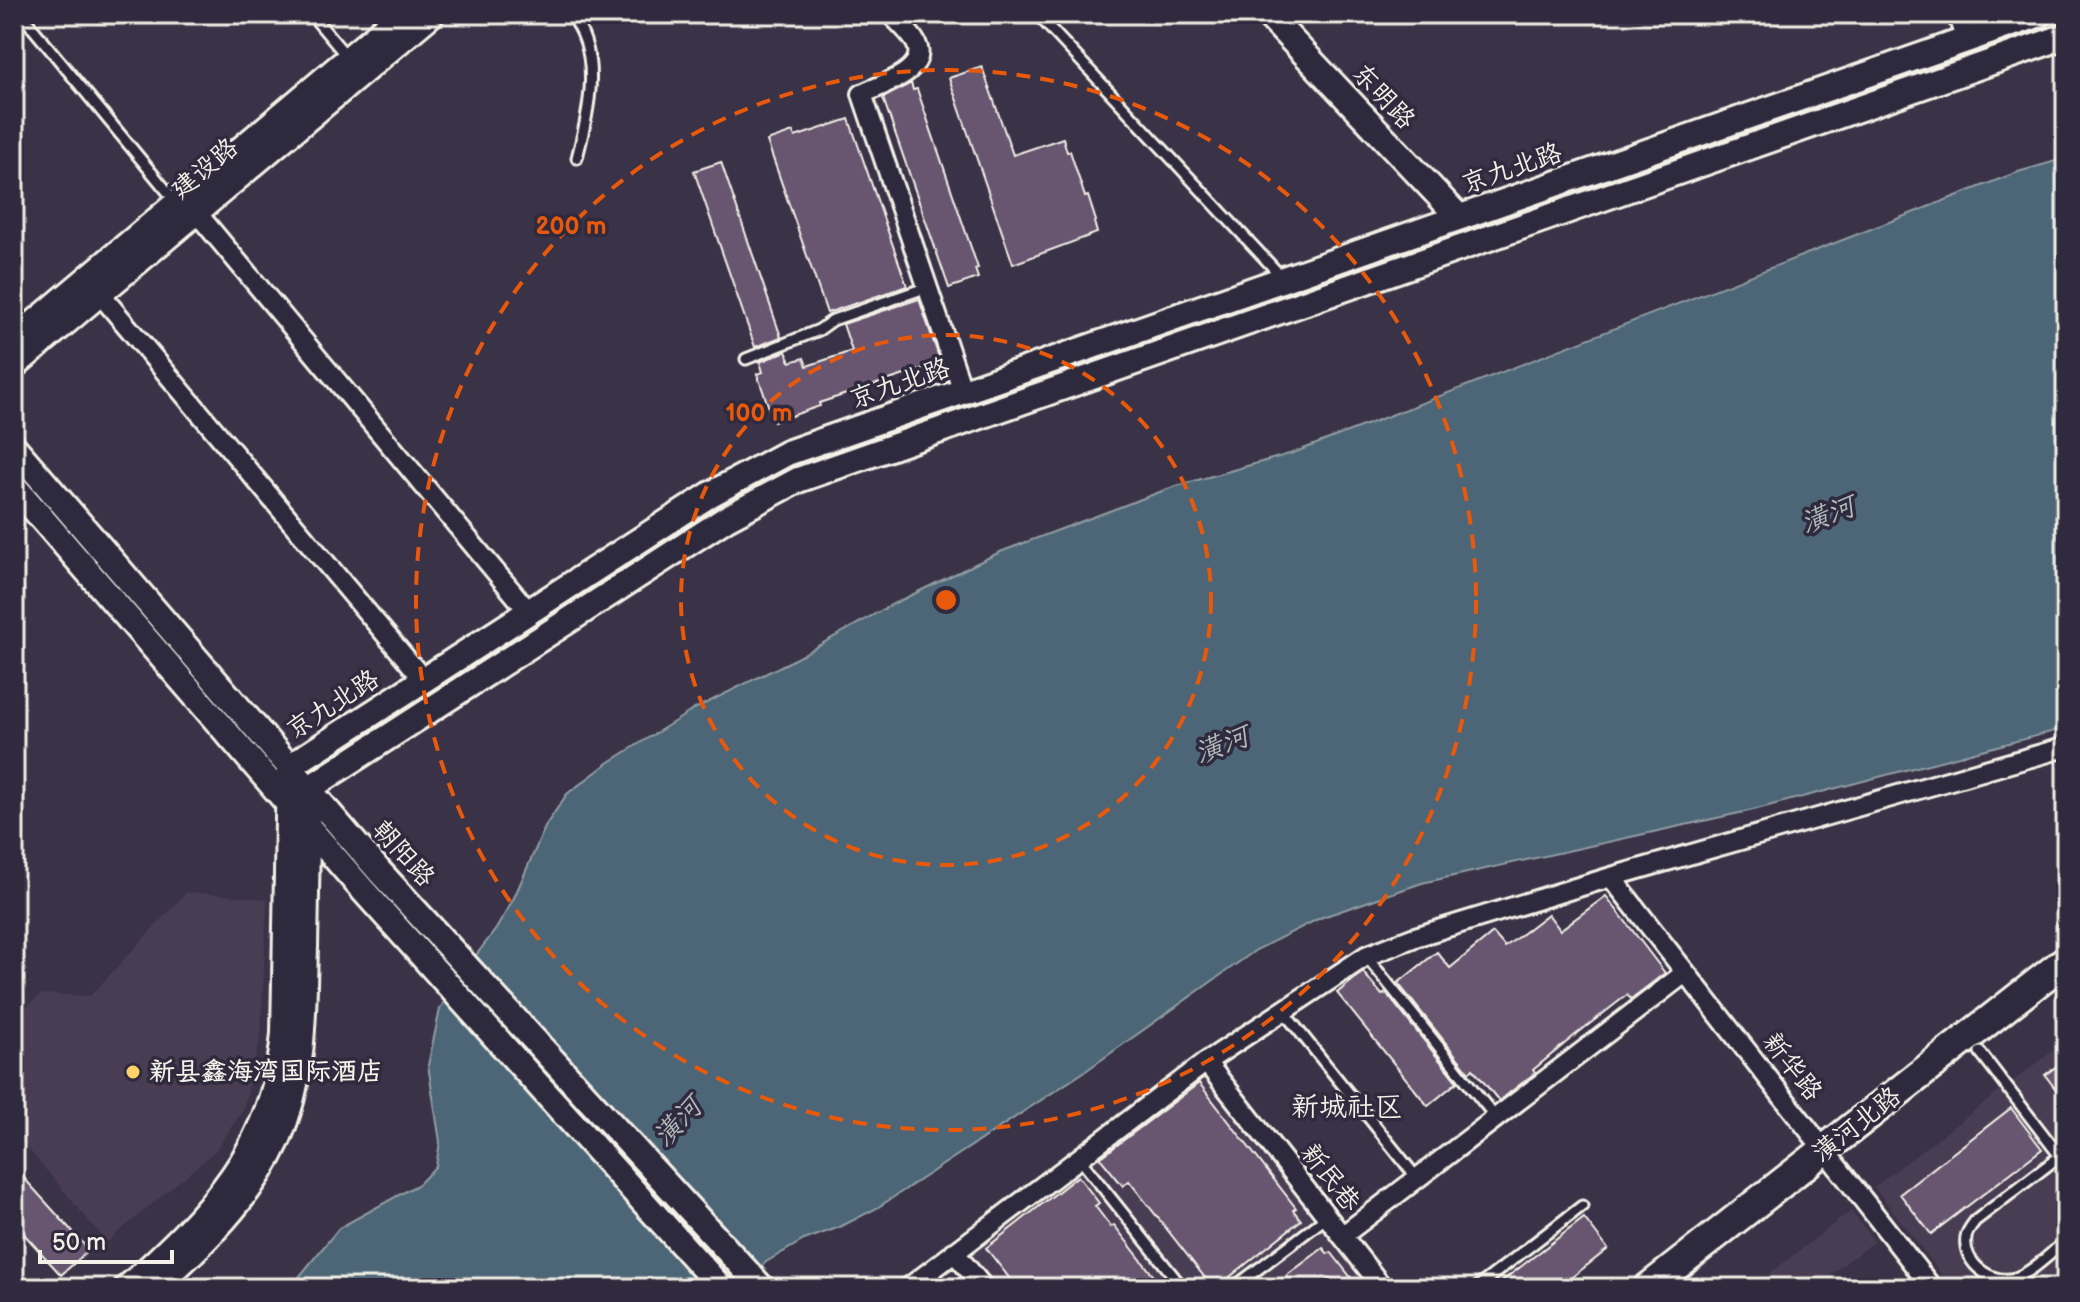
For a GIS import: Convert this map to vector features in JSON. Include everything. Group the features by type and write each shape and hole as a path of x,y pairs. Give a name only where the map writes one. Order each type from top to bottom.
{"main road":[{"name":"东明路","path":"1267,14 1459,217"},
{"name":"京九北路","path":"127,1288 175,1244 233,1177 261,1132 270,1107 282,1057 284,1033 289,767 711,494 760,466 815,442 2040,14"},
{"path":"154,1288 212,1232 248,1188 264,1165 288,1113 296,1086 303,1034 308,789 727,518 798,480 2066,36"},
{"name":"朝阳路","path":"14,447 432,929 762,1288"},
{"name":"朝阳路","path":"14,486 415,948 721,1288"},
{"name":"潢河北路","path":"1678,1288 2066,960"},
{"name":"潢河北路","path":"1648,1288 1980,1052 2066,984"}],"street":[{"name":"建设路","path":"14,339 400,14"},
{"name":"建设路","path":"14,367 433,14"},
{"path":"891,14 915,40 919,51 916,64 906,73 862,94 963,392"},
{"path":"1957,14 1966,40"},
{"path":"197,213 529,612"},
{"path":"100,294 424,680"},
{"path":"908,1288 1206,1062 1366,956 1415,937 1611,877 2066,747"},
{"name":"新华路","path":"1611,877 1932,1288"},
{"path":"1342,1236 1685,973"},
{"name":"新民巷","path":"1206,1062 1383,1288"},
{"path":"954,1252 984,1288"}],"lane":[{"path":"21,14 176,202"},
{"path":"311,14 348,58"},
{"path":"570,14 578,22 590,57 590,101 577,158"},
{"path":"1037,14 1284,279"},
{"path":"746,359 819,330 833,320 928,287"},
{"path":"1366,956 1496,1118"},
{"path":"1283,1011 1417,1178"},
{"path":"1980,1052 2063,1160 1975,1221 1966,1235 1967,1252 1985,1275 1999,1281 2018,1277 2066,1241"},
{"path":"1079,1158 1183,1288"},
{"path":"1476,1288 1582,1206"},
{"path":"1233,1288 1327,1217"}],"shaded area":[{"name":"新县鑫海湾国际酒店","path":"187,892 267,899 261,1035 243,1110 215,1151 107,1242 14,1132 14,1017 42,994 90,996"},
{"path":"2066,1041 2066,1288 1952,1288 1874,1187"},
{"path":"1206,1070 1372,1288 998,1288 969,1253"},
{"path":"1851,1211 1874,1241 1830,1275 1839,1288 1751,1288"}],"water":[{"name":"潢河","path":"2066,158 2066,728 1753,810 1422,883 1320,918 1256,950 1087,1070 877,1208 840,1227 804,1240 766,1262 740,1288 290,1288 339,1228 419,1184 436,1166 440,1142 428,1065 440,1009 451,988 496,929 513,900 546,825 567,794 608,763 696,708 789,662 893,604 1000,552 1173,487 1293,453 2018,172"}],"building":[{"path":"982,67 1013,155 1063,138 1085,197 1088,196 1097,233 1013,264 949,78"},
{"path":"911,83 913,90 917,89 978,268 975,269 978,278 949,288 883,98"},
{"path":"849,119 907,286 827,313 767,141 793,132 795,137"},
{"path":"721,162 781,337 755,347 694,171"},
{"path":"919,299 941,363 819,403 820,406 774,422 757,374 763,372 760,362 786,351 790,362 804,358 807,366 852,351 843,324"},
{"path":"1606,896 1665,973 1631,999 1627,995 1499,1101 1473,1069 1469,1072 1398,983 1437,952 1450,968 1493,933 1505,947 1548,914 1560,930"},
{"path":"1363,972 1382,995 1386,993 1457,1082 1428,1106 1337,993"},
{"path":"2066,1059 2066,1103 2045,1075"},
{"path":"1199,1083 1296,1208 1293,1210 1301,1220 1216,1288 1129,1181 1123,1186 1100,1158"},
{"path":"2011,1108 2042,1149 1931,1234 1900,1194"},
{"path":"14,1167 89,1250 61,1275 14,1223"},
{"path":"1078,1176 1099,1203 1095,1206 1111,1227 1114,1225 1163,1288 1017,1288 986,1248"},
{"path":"1584,1218 1608,1249 1558,1288 1493,1288"},
{"path":"1323,1248 1328,1254 1331,1252 1359,1288 1337,1288 1330,1278 1317,1288 1296,1288 1286,1276"}],"place":[{"name":"新县鑫海湾国际酒店","path":"133,1072"}],"district":[{"name":"新城社区","path":"1347,1107"}]}
